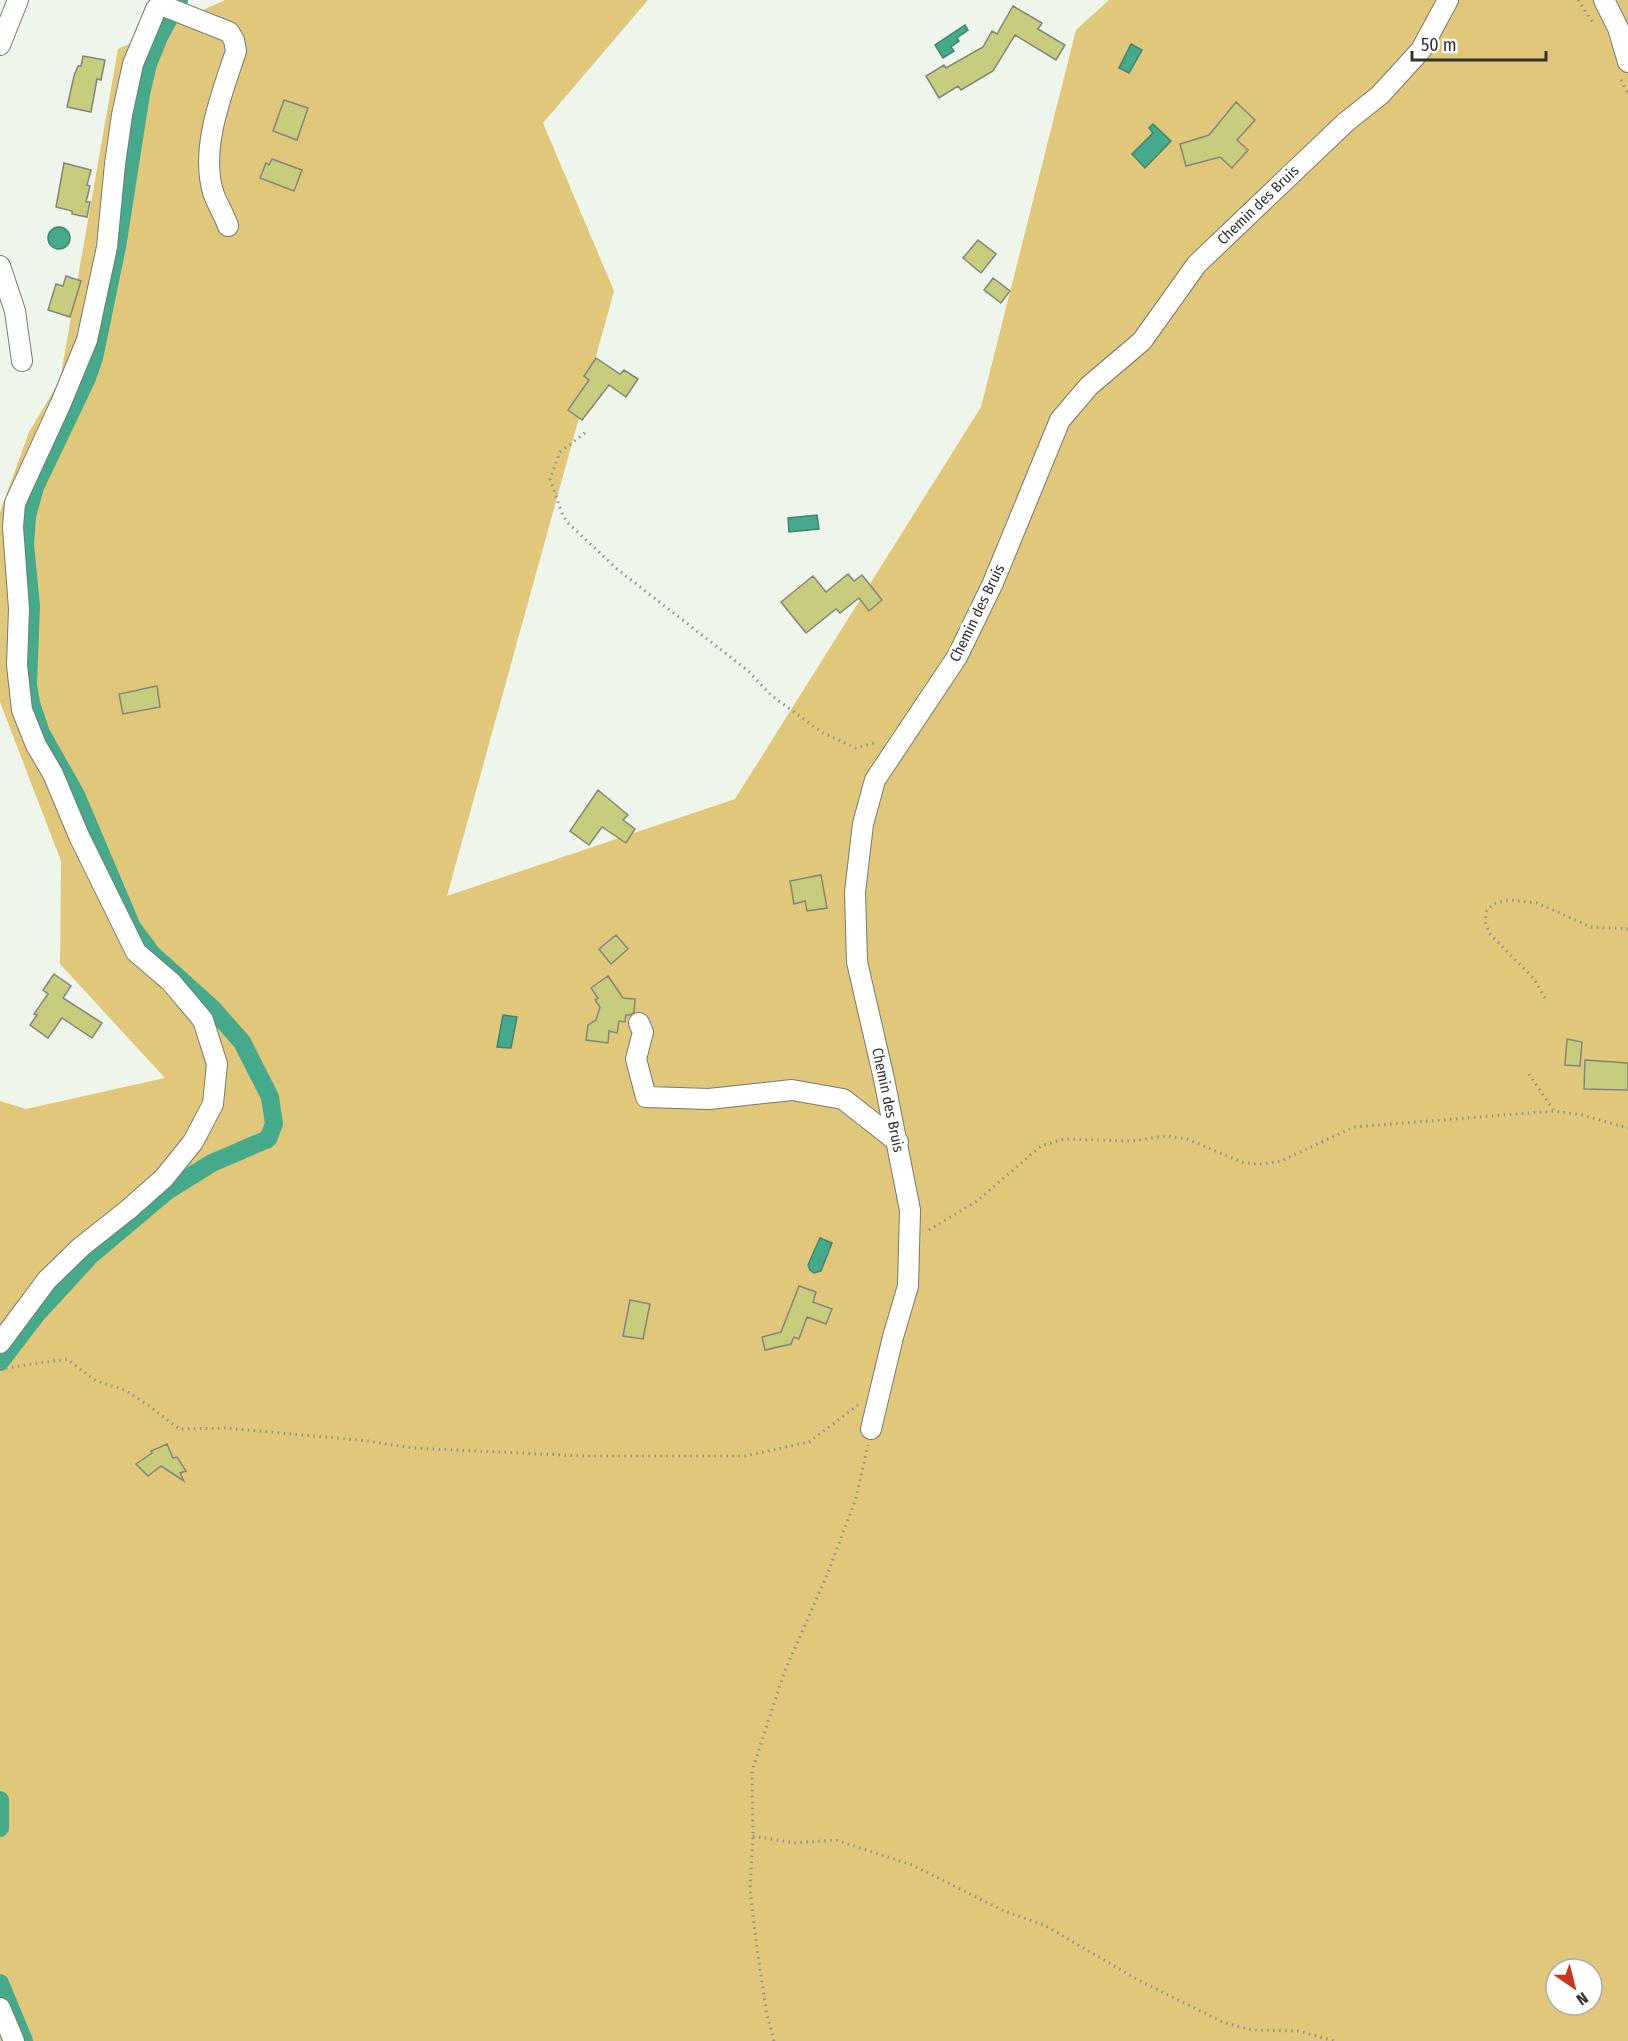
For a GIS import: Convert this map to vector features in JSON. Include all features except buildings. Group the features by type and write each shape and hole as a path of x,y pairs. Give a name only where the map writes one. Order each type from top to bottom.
{"street":[{"path":"0,45 18,0"},
{"name":"Chemin des Bruis","path":"871,1429 908,1286 910,1210 898,1142 857,962 855,892 863,824 875,780 957,657 988,594 1060,420 1089,386 1142,341 1197,264 1346,122 1380,95 1421,50 1448,0"},
{"path":"1604,0 1618,28 1628,62"},
{"path":"0,1343 48,1280 81,1247 164,1178 193,1142 213,1104 217,1064 203,1020 171,982 136,951 131,942 79,836 53,774 22,710 17,664 19,609 13,527 15,503 87,340 107,246 122,114 133,64 156,9 168,6 220,27 229,32 234,40 236,51 215,123 209,159 213,193 228,226"},
{"path":"0,266 15,311 22,361"},
{"path":"639,1023 643,1032 636,1059 646,1097 710,1099 792,1090 843,1100 898,1142"},
{"path":"0,2008 14,2041"}],"path":[{"path":"585,433 560,452 550,479 563,516 617,569 747,670 772,696 823,733 856,748 905,734"},
{"path":"1545,998 1534,979 1489,933 1485,921 1487,911 1493,904 1508,900 1537,903 1591,927 1628,929"},
{"path":"1529,1074 1554,1111"},
{"path":"909,1235 927,1231 977,1201 1041,1146 1064,1139 1132,1141 1165,1136 1187,1139 1244,1163 1263,1164 1281,1161 1354,1127 1554,1111 1582,1115 1628,1128"},
{"path":"0,1369 67,1359 96,1381 125,1390 179,1430 226,1428 368,1441 413,1448 584,1456 745,1456 809,1442 881,1388"},
{"path":"774,2041 759,1960 750,1889 753,1836 752,1771 784,1673 827,1575 856,1498 871,1429"},
{"path":"753,1836 794,1843 836,1840 912,1865 1004,1911 1044,1926 1140,1981 1225,2023 1252,2030 1298,2031 1334,2041"}],"shaded area":[{"path":"225,0 648,0 543,123 614,291 447,896 735,799 981,407 1076,30 1109,0 1628,0 1628,2041 0,2041 0,1101 26,1109 165,1078 60,964 61,861 0,702 0,512 29,432 60,380 118,49"},
{"path":"965,25 968,30 957,38 959,41 951,47 954,51 943,58 935,45"},
{"path":"1131,44 1142,50 1129,73 1119,68"},
{"path":"1153,124 1171,141 1145,168 1132,154 1153,133 1149,128"},
{"path":"59,227 67,230 70,238 67,246 59,249 51,246 48,238 51,230"},
{"path":"817,515 819,529 789,532 788,518"},
{"path":"503,1015 517,1017 511,1048 497,1047"},
{"path":"820,1238 832,1243 821,1271 814,1273 808,1265"}],"waterway":[{"path":"0,1362 36,1315 91,1255 167,1191 212,1163 268,1139 274,1124 270,1097 242,1042 213,1009 152,954 132,927 76,795 41,733 31,703 28,685 31,606 25,544 27,516 35,487 87,378 94,358 117,247 141,94 148,64 159,37 179,0"},
{"path":"0,1800 0,1828"},
{"path":"0,1983 24,2041"}]}
